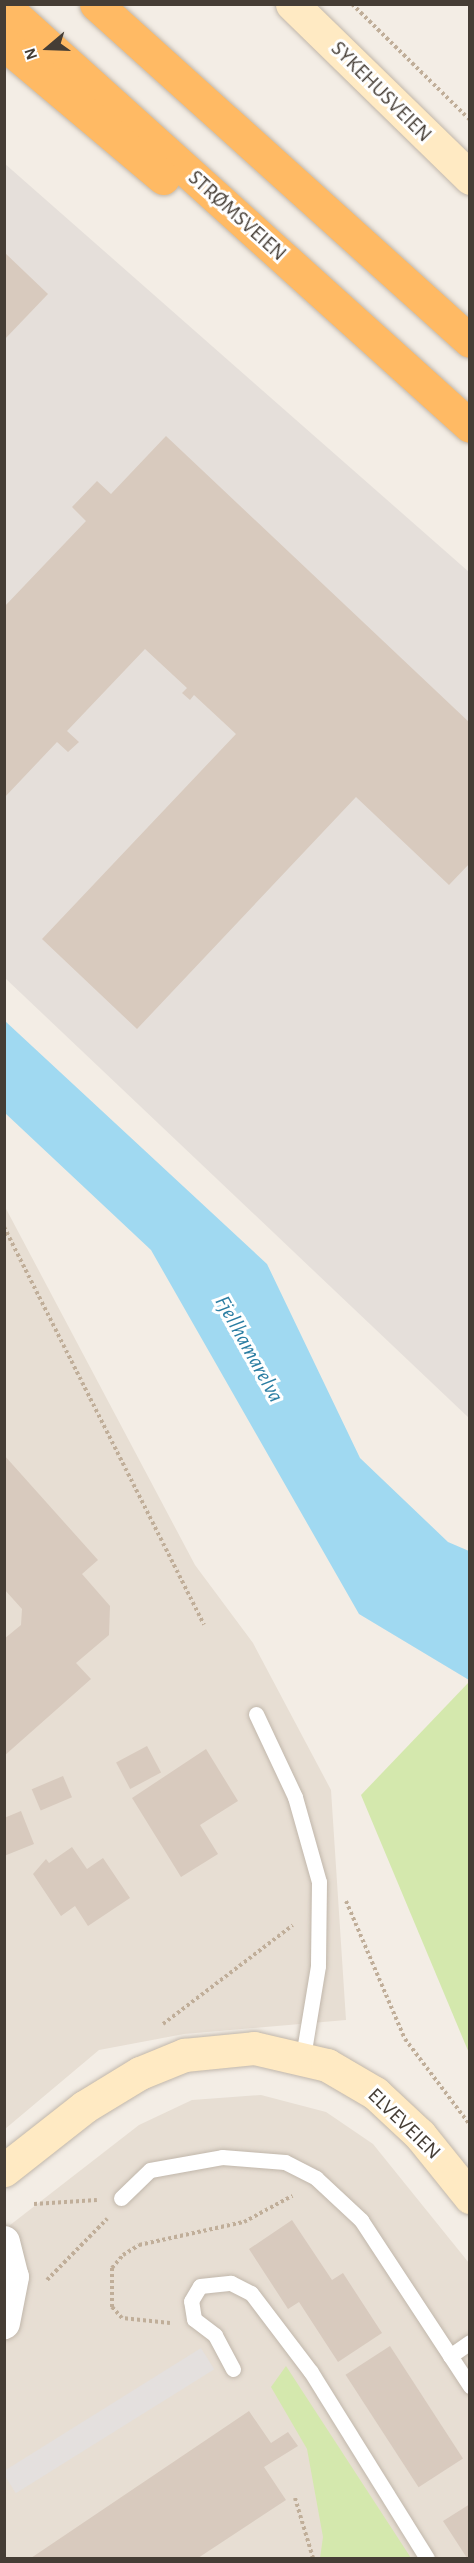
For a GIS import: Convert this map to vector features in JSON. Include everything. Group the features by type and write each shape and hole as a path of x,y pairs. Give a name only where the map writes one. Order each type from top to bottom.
{"highway":[{"path":"96,4 470,341"},
{"name":"STRØMSVEIEN","path":"4,6 470,426"},
{"path":"4,44 470,439"}],"main road":[{"name":"SYKEHUSVEIEN","path":"292,4 470,178"},
{"name":"ELVEVEIEN","path":"4,2170 103,2094 184,2055 254,2048 303,2057 375,2093 420,2135 470,2197"}],"street":[{"path":"4,2242 13,2277 4,2324"}],"lane":[{"path":"256,1714 306,1827 320,1911 318,1966 303,2057"},
{"path":"121,2199 150,2170 222,2157 275,2160 316,2178 361,2220 470,2386"},
{"path":"233,2369 215,2335 194,2319 191,2301 200,2286 231,2283 251,2294 311,2372 427,2559"},
{"path":"450,2356 470,2342"}],"path":[{"path":"352,4 470,120"},
{"path":"4,1227 204,1625"},
{"path":"157,2028 284,1930 345,1899 405,2038 470,2125"},
{"path":"194,2319 164,2324 122,2318 112,2307 112,2268 139,2245 244,2222 316,2178"},
{"path":"34,2204 121,2199"},
{"path":"40,2284 104,2223 121,2199"},
{"path":"295,2498 313,2559"}],"shaded area":[{"path":"4,163 469,572 469,1418 5,978"},
{"path":"4,1205 195,1565 253,1643 331,1790 346,2020 184,2034 99,2050 5,2129"},
{"path":"261,2095 326,2112 373,2144 469,2263 469,2558 5,2558 5,2229 139,2125 192,2100"},
{"path":"201,2348 214,2369 16,2493 4,2471"}],"green space":[{"path":"469,1682 469,2053 361,1795"},
{"path":"286,2366 411,2558 320,2558 323,2537 307,2449 271,2387"}],"water":[{"name":"Fjellhamarelva","path":"5,1021 267,1264 360,1458 448,1542 469,1551 469,1680 359,1614 151,1250 5,1113"}],"building":[{"path":"4,252 48,294 4,340"},
{"path":"166,436 470,723 470,863 449,885 356,797 137,1029 42,939 236,734 194,695 190,700 182,693 187,688 145,649 67,731 79,742 68,752 57,742 4,798 4,607 86,521 72,507 97,481 111,494"},
{"path":"4,1455 98,1560 82,1574 110,1606 109,1635 76,1663 91,1679 4,1756 4,1639 21,1625 22,1609 4,1589"},
{"path":"147,1746 161,1772 130,1789 116,1762"},
{"path":"206,1749 238,1801 200,1825 218,1854 181,1877 132,1798"},
{"path":"63,1776 72,1797 41,1810 32,1789"},
{"path":"21,1811 34,1844 4,1856 4,1818"},
{"path":"72,1847 87,1869 103,1858 130,1898 88,1926 75,1906 61,1916 33,1874 46,1859 49,1863"},
{"path":"292,2220 332,2280 343,2273 382,2333 338,2362 299,2302 288,2309 249,2249"},
{"path":"390,2346 463,2458 419,2487 346,2375"},
{"path":"249,2411 271,2443 288,2432 298,2446 264,2467 286,2500 198,2558 31,2558"},
{"path":"470,2504 470,2558 467,2558 443,2521"}]}
